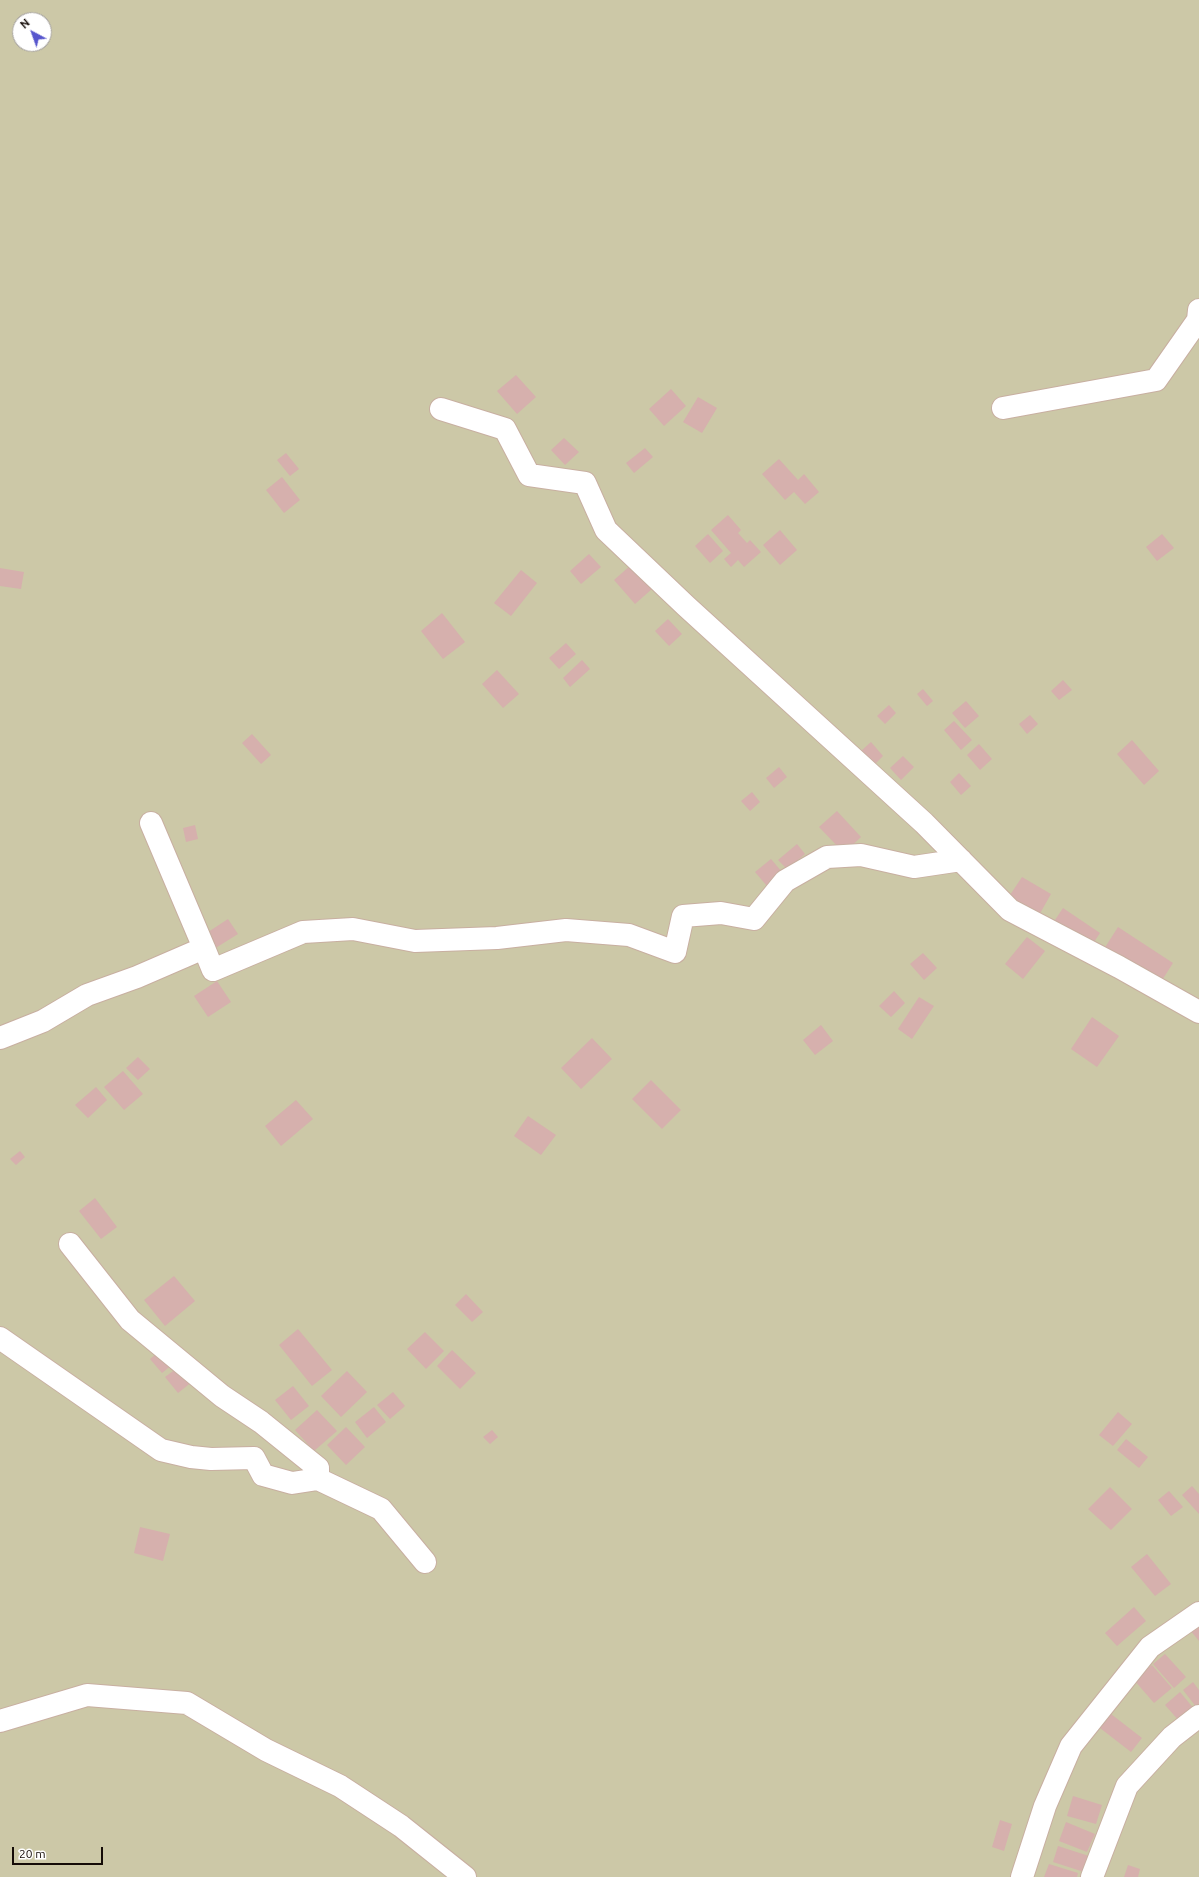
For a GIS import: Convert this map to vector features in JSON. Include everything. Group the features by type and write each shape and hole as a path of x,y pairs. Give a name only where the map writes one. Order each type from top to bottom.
{"street":[{"path":"1004,408 1156,380 1198,320 1199,310"},
{"path":"441,409 506,429 529,475 585,482 606,530 686,606 924,823 1010,910 1120,967 1199,1012"},
{"path":"151,823 213,970 303,932 353,929 414,942 497,938 566,930 629,935 675,952 683,916 721,913 754,919 785,881 826,858 861,855 914,867 961,860"},
{"path":"0,1038 42,1021 87,994 137,977 204,948"},
{"path":"70,1244 130,1320 222,1396 261,1422 318,1468 318,1479"},
{"path":"0,1338 160,1450 191,1457 211,1459 254,1458 263,1475 292,1483 318,1479 381,1509 425,1562"},
{"path":"1022,1877 1045,1806 1071,1746 1150,1647 1199,1613"},
{"path":"0,1721 87,1694 187,1704 266,1750 340,1786 401,1826 465,1877"},
{"path":"1092,1877 1127,1786 1172,1737 1199,1716"}],"shaded area":[{"path":"0,0 1199,0 1199,1877 0,1877"}],"building":[{"path":"516,375 536,397 517,414 497,391"},
{"path":"671,389 686,406 664,426 649,409"},
{"path":"698,397 717,408 702,433 683,422"},
{"path":"564,438 579,452 565,465 551,450"},
{"path":"645,448 653,457 634,473 626,463"},
{"path":"286,453 299,469 290,476 277,460"},
{"path":"779,459 798,480 804,474 819,492 805,504 794,492 785,500 762,474"},
{"path":"282,477 300,500 284,513 266,490"},
{"path":"728,515 741,530 738,533 747,543 750,540 761,552 744,567 738,560 731,567 724,559 731,553 711,530"},
{"path":"780,530 797,550 780,565 763,545"},
{"path":"708,534 723,551 710,563 695,546"},
{"path":"1162,534 1174,548 1157,561 1146,547"},
{"path":"589,554 601,567 581,584 570,571"},
{"path":"631,565 652,589 635,604 614,580"},
{"path":"0,568 24,572 21,589 0,586"},
{"path":"521,570 537,583 511,616 494,603"},
{"path":"442,613 465,642 443,659 421,631"},
{"path":"668,619 682,634 669,646 655,631"},
{"path":"566,643 576,654 559,669 549,658"},
{"path":"582,660 590,669 570,687 563,678"},
{"path":"497,670 519,694 503,708 482,684"},
{"path":"1063,680 1072,690 1059,700 1051,691"},
{"path":"923,689 933,701 927,706 917,694"},
{"path":"966,701 979,716 965,728 952,713"},
{"path":"889,705 896,713 885,724 877,716"},
{"path":"1030,715 1038,724 1027,734 1019,724"},
{"path":"954,721 972,740 961,750 944,730"},
{"path":"252,734 271,755 261,764 242,743"},
{"path":"1132,740 1159,771 1144,785 1117,754"},
{"path":"871,742 883,756 874,765 861,751"},
{"path":"979,744 992,759 980,770 967,755"},
{"path":"903,756 914,767 901,780 890,768"},
{"path":"779,767 787,777 774,788 766,778"},
{"path":"959,773 971,786 961,795 950,782"},
{"path":"752,792 760,802 750,811 741,801"},
{"path":"837,811 861,837 844,853 819,827"},
{"path":"195,825 198,839 186,842 183,828"},
{"path":"797,844 805,854 787,869 778,860"},
{"path":"771,859 782,872 767,886 755,872"},
{"path":"1022,877 1051,894 1038,917 1008,898"},
{"path":"1063,908 1100,933 1090,948 1053,923"},
{"path":"228,919 238,934 214,949 205,934"},
{"path":"1118,927 1173,963 1159,985 1104,949"},
{"path":"1027,937 1045,951 1023,979 1005,964"},
{"path":"923,953 937,968 924,980 910,964"},
{"path":"217,981 231,1002 208,1017 194,996"},
{"path":"894,991 905,1003 891,1017 879,1006"},
{"path":"919,997 934,1006 912,1039 898,1029"},
{"path":"1092,1017 1119,1036 1097,1067 1071,1049"},
{"path":"821,1025 833,1041 815,1055 803,1040"},
{"path":"592,1038 612,1059 581,1089 561,1068"},
{"path":"138,1057 150,1069 138,1080 126,1068"},
{"path":"123,1071 143,1094 124,1110 104,1087"},
{"path":"651,1080 681,1110 662,1129 632,1099"},
{"path":"96,1087 107,1100 88,1118 75,1105"},
{"path":"296,1100 313,1119 281,1146 265,1126"},
{"path":"528,1116 556,1135 541,1155 514,1136"},
{"path":"20,1151 25,1157 16,1165 10,1159"},
{"path":"95,1198 117,1227 101,1239 79,1211"},
{"path":"174,1276 195,1301 165,1326 144,1300"},
{"path":"466,1294 483,1312 472,1322 455,1305"},
{"path":"298,1329 332,1370 312,1386 279,1345"},
{"path":"425,1332 444,1351 426,1369 407,1349"},
{"path":"161,1350 173,1364 162,1373 150,1359"},
{"path":"452,1350 476,1373 460,1389 437,1366"},
{"path":"180,1366 193,1381 178,1393 165,1377"},
{"path":"347,1371 367,1392 341,1417 321,1396"},
{"path":"293,1386 309,1406 291,1420 275,1400"},
{"path":"393,1392 405,1406 390,1419 377,1405"},
{"path":"374,1407 386,1422 367,1438 355,1422"},
{"path":"317,1410 337,1431 314,1451 295,1430"},
{"path":"1118,1412 1132,1424 1113,1446 1099,1435"},
{"path":"346,1427 365,1447 346,1465 327,1445"},
{"path":"492,1430 498,1437 490,1444 483,1437"},
{"path":"1126,1439 1148,1457 1139,1468 1117,1450"},
{"path":"1192,1486 1199,1494 1199,1514 1182,1495"},
{"path":"1110,1487 1132,1509 1111,1530 1088,1509"},
{"path":"1169,1491 1183,1507 1171,1516 1158,1500"},
{"path":"140,1527 170,1534 163,1561 134,1553"},
{"path":"1147,1554 1171,1584 1155,1596 1131,1567"},
{"path":"1134,1607 1146,1621 1117,1646 1105,1633"},
{"path":"1199,1623 1199,1641 1190,1630"},
{"path":"1165,1654 1186,1677 1174,1688 1153,1664"},
{"path":"1152,1665 1172,1688 1154,1703 1134,1680"},
{"path":"1193,1682 1199,1690 1199,1706 1197,1708 1183,1690"},
{"path":"1180,1692 1195,1710 1181,1723 1165,1705"},
{"path":"1111,1714 1142,1738 1131,1752 1100,1728"},
{"path":"1073,1796 1102,1805 1096,1824 1067,1816"},
{"path":"1000,1820 1012,1824 1004,1851 992,1847"},
{"path":"1066,1822 1095,1834 1087,1852 1059,1841"},
{"path":"1058,1846 1089,1856 1084,1872 1053,1862"},
{"path":"1049,1864 1078,1873 1077,1877 1044,1877"},
{"path":"1128,1865 1140,1869 1138,1877 1124,1877"}]}
